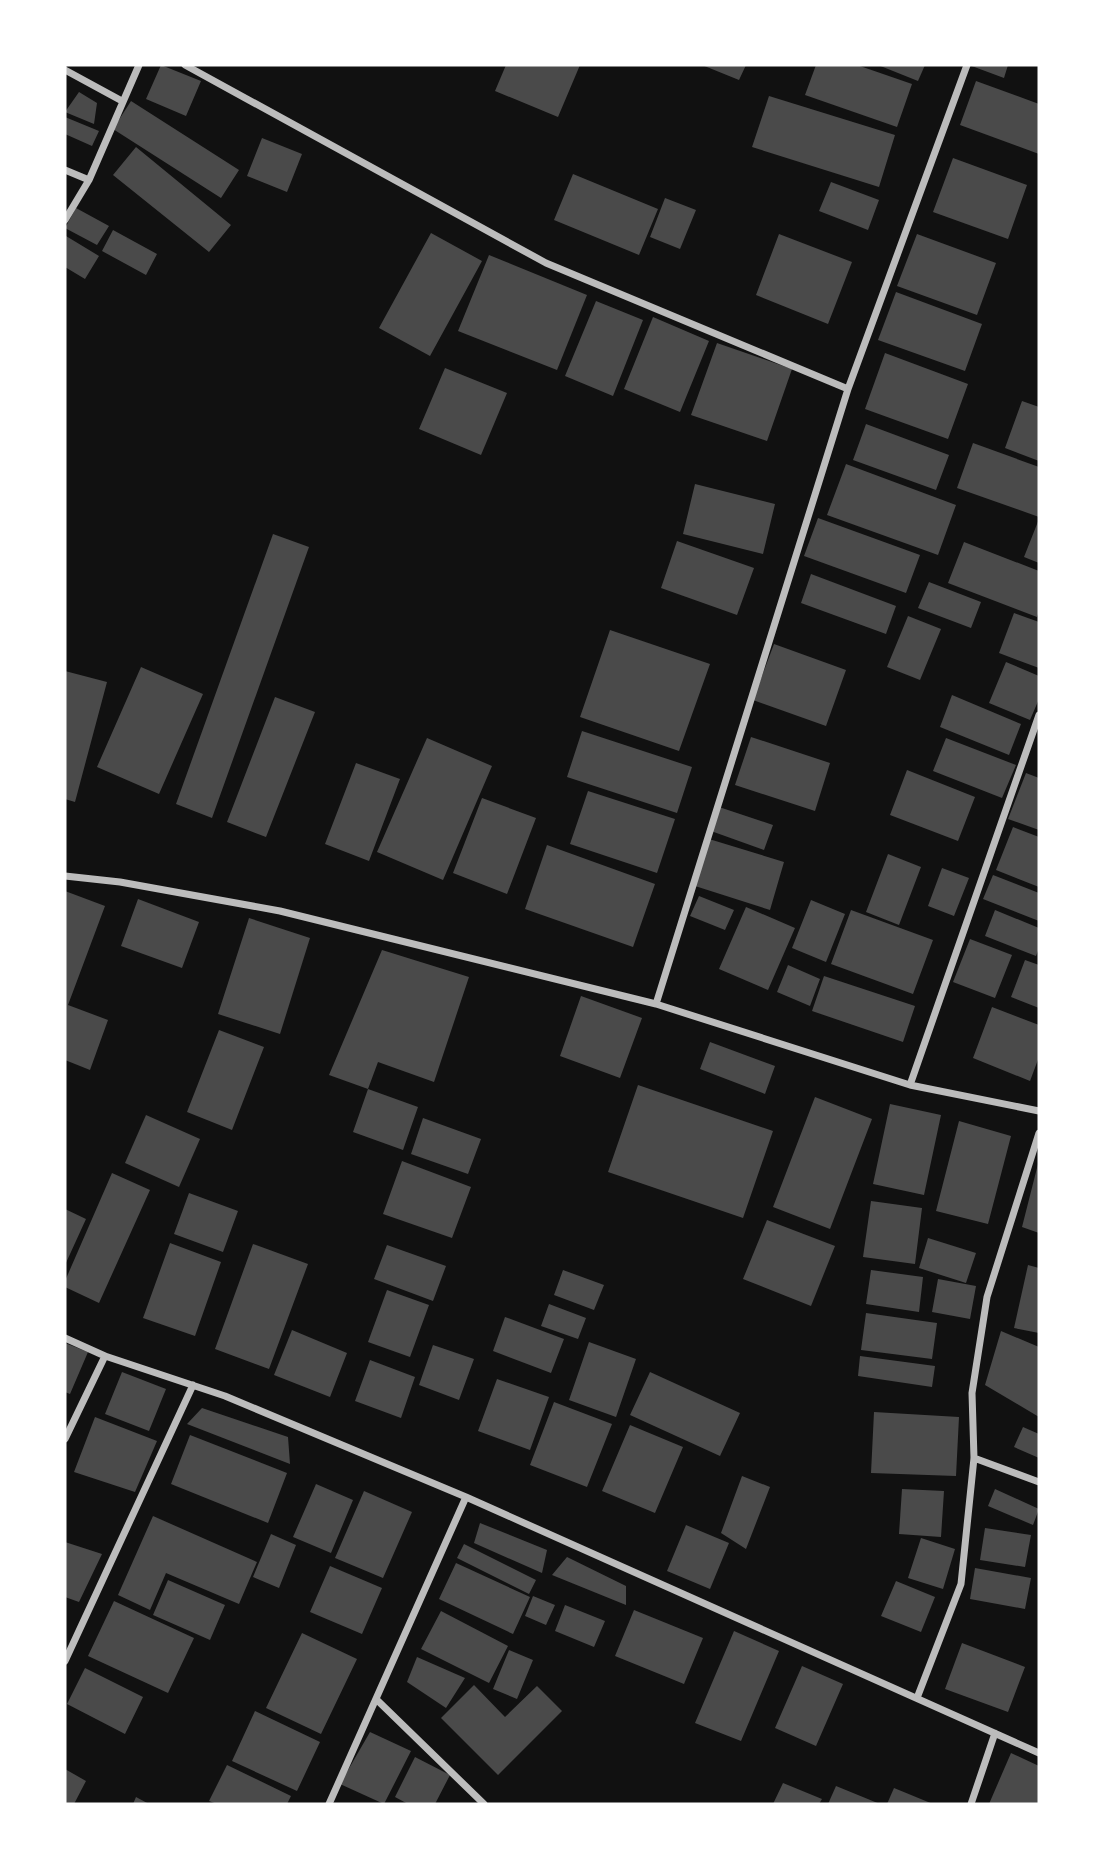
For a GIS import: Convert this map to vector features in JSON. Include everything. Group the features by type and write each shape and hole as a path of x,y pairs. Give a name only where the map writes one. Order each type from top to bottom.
{"street":[{"path":"65,220 89,180 139,65"},
{"path":"185,65 546,263 848,389"},
{"path":"656,1004 848,389 967,65"},
{"path":"65,70 122,101"},
{"path":"65,170 89,180"},
{"path":"909,1085 1039,715"},
{"path":"65,876 280,911 656,1004 909,1085 1039,1111"},
{"path":"917,1699 961,1584 974,1458 972,1393 987,1297 1039,1133"},
{"path":"65,1338 106,1356 193,1385 466,1497 1039,1753"},
{"path":"65,1439 106,1356"},
{"path":"65,1661 193,1385"},
{"path":"974,1458 1039,1482"},
{"path":"330,1804 466,1497"},
{"path":"376,1699 484,1804"},
{"path":"971,1804 995,1733"}],"building":[{"path":"161,65 201,81 186,116 146,99"},
{"path":"506,65 580,65 558,117 495,91"},
{"path":"702,65 746,65 739,80"},
{"path":"816,65 857,65 912,84 897,127 805,95"},
{"path":"878,65 925,65 918,81"},
{"path":"969,65 1008,65 1004,78"},
{"path":"976,81 1039,104 1039,154 960,125"},
{"path":"79,92 97,103 94,124 65,112"},
{"path":"769,96 895,135 879,187 752,147"},
{"path":"131,101 239,170 221,198 113,129"},
{"path":"65,117 99,131 92,146 65,134"},
{"path":"262,138 302,154 287,192 247,176"},
{"path":"136,147 231,225 209,252 113,175"},
{"path":"953,158 1027,185 1008,239 933,212"},
{"path":"573,174 658,209 639,255 554,220"},
{"path":"831,182 879,200 868,230 819,211"},
{"path":"665,198 696,210 680,249 650,237"},
{"path":"76,208 109,226 97,245 65,228"},
{"path":"113,230 157,254 146,275 102,251"},
{"path":"431,233 482,261 430,356 379,328"},
{"path":"779,234 852,262 828,324 756,295"},
{"path":"917,234 996,263 977,315 897,286"},
{"path":"66,236 99,256 85,279 65,267"},
{"path":"489,255 587,295 557,370 458,331"},
{"path":"896,292 982,324 965,371 878,340"},
{"path":"596,301 643,320 613,396 565,376"},
{"path":"653,317 709,341 680,412 624,389"},
{"path":"717,343 792,369 767,441 691,415"},
{"path":"885,353 968,384 948,439 865,409"},
{"path":"445,368 507,393 481,455 419,429"},
{"path":"1022,401 1039,407 1039,461 1005,448"},
{"path":"866,424 949,455 936,490 853,460"},
{"path":"973,443 1039,467 1039,517 957,488"},
{"path":"846,464 956,505 938,555 827,515"},
{"path":"695,484 775,504 763,554 683,534"},
{"path":"818,518 920,555 906,593 804,556"},
{"path":"1039,519 1039,563 1024,557"},
{"path":"273,534 309,547 212,818 176,804"},
{"path":"677,541 754,568 737,615 661,588"},
{"path":"964,542 1039,571 1037,617 948,583"},
{"path":"811,574 896,606 886,634 801,603"},
{"path":"929,582 981,602 971,628 918,608"},
{"path":"1014,613 1039,622 1039,668 999,653"},
{"path":"908,616 941,629 920,680 887,667"},
{"path":"610,630 710,664 679,751 580,717"},
{"path":"774,644 846,670 826,726 753,700"},
{"path":"1006,662 1039,676 1039,699 1030,720 989,703"},
{"path":"141,667 203,694 159,794 97,767"},
{"path":"65,671 107,682 75,802 65,799"},
{"path":"952,695 1021,724 1009,755 940,727"},
{"path":"275,697 315,712 266,837 227,822"},
{"path":"582,731 692,767 677,813 567,777"},
{"path":"751,737 830,763 815,811 735,785"},
{"path":"427,738 492,766 443,880 377,852"},
{"path":"946,738 1016,765 1002,798 933,771"},
{"path":"356,763 400,779 369,861 325,844"},
{"path":"907,770 975,797 958,841 890,815"},
{"path":"1026,773 1039,778 1039,830 1008,819"},
{"path":"588,791 675,819 657,873 570,844"},
{"path":"482,798 536,818 507,894 453,873"},
{"path":"719,807 773,825 764,850 711,831"},
{"path":"1013,827 1039,837 1039,887 996,870"},
{"path":"709,839 784,862 770,910 695,886"},
{"path":"547,845 655,884 633,947 525,909"},
{"path":"888,854 921,867 899,925 866,912"},
{"path":"942,868 969,878 954,916 928,906"},
{"path":"993,875 1039,893 1039,921 983,899"},
{"path":"65,891 105,906 68,1005 108,1020 90,1070 65,1060"},
{"path":"699,896 734,910 725,930 690,916"},
{"path":"138,899 199,922 182,968 121,946"},
{"path":"811,900 845,914 826,962 792,948"},
{"path":"746,907 795,928 768,990 719,969"},
{"path":"851,910 933,940 913,994 831,964"},
{"path":"995,910 1039,928 1039,948 1036,956 985,936"},
{"path":"249,918 310,938 280,1034 218,1014"},
{"path":"970,939 1012,955 995,998 953,982"},
{"path":"382,950 469,977 434,1082 378,1062 368,1089 329,1075"},
{"path":"1025,960 1039,965 1039,1008 1011,997"},
{"path":"788,965 820,979 810,1006 777,992"},
{"path":"824,976 915,1006 903,1042 812,1011"},
{"path":"581,996 642,1018 620,1078 560,1056"},
{"path":"992,1007 1039,1025 1039,1057 1030,1081 973,1058"},
{"path":"219,1030 264,1047 232,1130 187,1112"},
{"path":"710,1042 775,1066 765,1094 700,1069"},
{"path":"638,1085 773,1131 743,1218 608,1172"},
{"path":"368,1089 418,1107 403,1150 353,1132"},
{"path":"815,1097 872,1119 830,1229 773,1207"},
{"path":"890,1104 941,1115 924,1195 873,1184"},
{"path":"146,1115 200,1139 179,1187 125,1163"},
{"path":"423,1118 481,1139 468,1174 411,1154"},
{"path":"959,1121 1011,1136 988,1224 936,1211"},
{"path":"402,1161 471,1187 452,1238 383,1214"},
{"path":"1039,1164 1039,1233 1022,1227"},
{"path":"112,1173 150,1190 99,1303 65,1287 65,1281"},
{"path":"189,1193 238,1211 223,1252 174,1234"},
{"path":"871,1201 922,1208 915,1264 863,1257"},
{"path":"65,1209 86,1219 65,1265"},
{"path":"767,1220 835,1246 811,1306 743,1279"},
{"path":"928,1238 976,1253 966,1283 919,1268"},
{"path":"170,1243 221,1262 195,1336 143,1318"},
{"path":"253,1244 308,1264 269,1369 215,1349"},
{"path":"387,1245 446,1266 433,1301 374,1279"},
{"path":"1028,1265 1039,1268 1039,1333 1014,1328"},
{"path":"563,1270 604,1285 594,1310 554,1295"},
{"path":"871,1270 923,1277 919,1312 866,1304"},
{"path":"938,1279 976,1286 970,1319 932,1312"},
{"path":"387,1290 429,1305 410,1357 368,1342"},
{"path":"549,1304 586,1318 578,1339 541,1326"},
{"path":"866,1313 937,1323 932,1359 861,1350"},
{"path":"505,1317 564,1339 551,1373 493,1351"},
{"path":"292,1330 347,1353 330,1397 274,1375"},
{"path":"1001,1331 1039,1347 1039,1417 985,1385"},
{"path":"589,1342 636,1359 616,1417 569,1400"},
{"path":"65,1343 88,1352 70,1394 65,1392"},
{"path":"433,1345 474,1359 459,1400 419,1385"},
{"path":"860,1356 935,1366 932,1387 858,1376"},
{"path":"370,1360 415,1377 401,1418 355,1401"},
{"path":"122,1372 166,1389 149,1431 105,1414"},
{"path":"650,1372 740,1413 720,1456 630,1415"},
{"path":"497,1379 549,1397 530,1450 478,1431"},
{"path":"554,1402 612,1424 587,1487 530,1465"},
{"path":"202,1408 288,1437 290,1464 187,1424"},
{"path":"874,1412 959,1417 956,1476 871,1473"},
{"path":"95,1417 157,1441 135,1492 74,1472"},
{"path":"630,1425 683,1447 655,1513 602,1491"},
{"path":"1023,1427 1039,1434 1039,1458 1014,1447"},
{"path":"190,1435 287,1473 268,1523 171,1484"},
{"path":"742,1476 770,1487 746,1549 721,1533"},
{"path":"316,1484 353,1500 331,1553 293,1537"},
{"path":"902,1489 944,1491 941,1537 899,1534"},
{"path":"995,1489 1039,1509 1033,1525 988,1506"},
{"path":"364,1491 412,1512 383,1578 335,1558"},
{"path":"153,1516 257,1562 239,1604 166,1573 150,1610 118,1595"},
{"path":"480,1523 547,1550 542,1573 474,1543"},
{"path":"686,1525 729,1543 710,1589 667,1571"},
{"path":"985,1528 1031,1535 1025,1567 980,1560"},
{"path":"271,1534 296,1545 279,1588 253,1577"},
{"path":"921,1538 955,1549 943,1589 908,1578"},
{"path":"65,1542 102,1554 79,1602 65,1597"},
{"path":"464,1544 536,1580 529,1594 457,1558"},
{"path":"567,1557 626,1586 626,1605 552,1575"},
{"path":"456,1563 530,1597 513,1634 439,1599"},
{"path":"330,1566 382,1588 362,1634 310,1612"},
{"path":"975,1568 1031,1578 1025,1609 970,1599"},
{"path":"168,1580 225,1605 210,1640 153,1615"},
{"path":"896,1581 935,1597 921,1632 881,1616"},
{"path":"533,1596 555,1605 546,1625 525,1616"},
{"path":"114,1601 194,1638 168,1693 88,1656"},
{"path":"565,1605 605,1621 594,1647 555,1631"},
{"path":"634,1610 703,1638 684,1684 615,1656"},
{"path":"441,1611 508,1646 489,1683 421,1649"},
{"path":"734,1631 779,1651 741,1741 695,1723"},
{"path":"302,1633 357,1659 321,1734 266,1708"},
{"path":"962,1643 1025,1667 1008,1712 945,1689"},
{"path":"509,1650 533,1660 517,1699 493,1689"},
{"path":"417,1657 465,1678 446,1708 407,1682"},
{"path":"802,1666 843,1684 816,1746 775,1728"},
{"path":"85,1668 143,1697 125,1734 67,1704"},
{"path":"474,1685 505,1717 537,1686 562,1711 498,1775 441,1718"},
{"path":"255,1711 320,1742 297,1791 232,1761"},
{"path":"370,1732 411,1751 384,1804 340,1784"},
{"path":"1011,1753 1039,1766 1039,1804 989,1804"},
{"path":"415,1757 450,1775 435,1804 408,1804 395,1797"},
{"path":"227,1765 291,1796 287,1804 217,1804 209,1801"},
{"path":"65,1769 86,1781 74,1804 65,1804"},
{"path":"783,1783 822,1799 819,1804 773,1804"},
{"path":"836,1786 880,1804 828,1804"},
{"path":"894,1788 933,1804 887,1804"},
{"path":"136,1797 149,1804 133,1804"}]}
